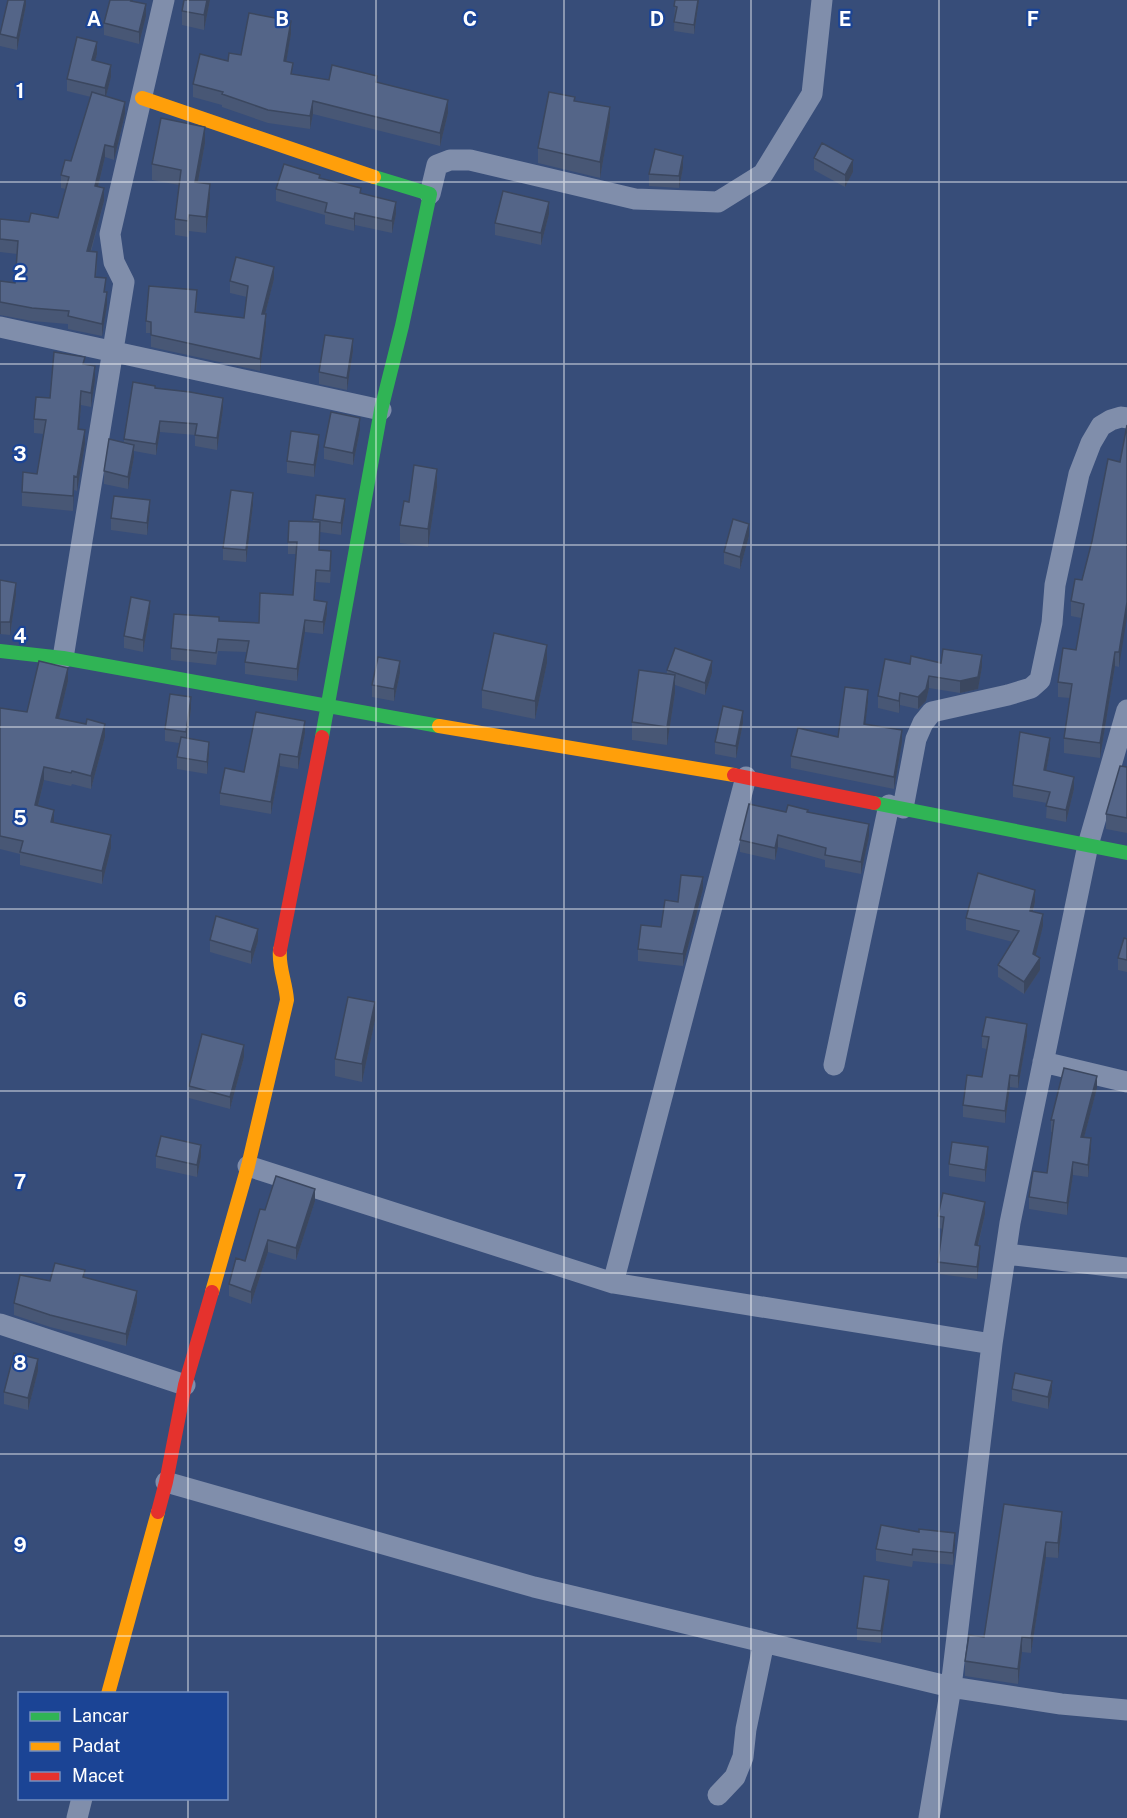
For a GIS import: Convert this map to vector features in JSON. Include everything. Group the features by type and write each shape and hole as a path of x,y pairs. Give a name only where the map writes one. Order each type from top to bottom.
{"street":[{"path":"63,658 123,282 114,262 110,234 164,0"},
{"path":"109,1692 166,1482 184,1385 248,1166 287,1000 286,983 279,958 280,948 328,707 381,410 405,315 437,165 450,160 470,160 635,199 718,202 763,174 812,94 822,0"},
{"path":"142,98 406,188 430,194"},
{"path":"0,327 381,410"},
{"path":"834,1065 896,807 923,723 932,712 1008,695 1031,688 1040,680 1052,623 1055,585 1079,474 1091,442 1101,426 1111,420 1127,418"},
{"path":"0,651 63,658 328,707 746,777 1127,853"},
{"path":"929,1818 951,1687 992,1344 1006,1254 1088,845 1127,710"},
{"path":"613,1283 746,777"},
{"path":"1043,1062 1127,1082"},
{"path":"248,1166 613,1283 992,1344"},
{"path":"1006,1254 1127,1268"},
{"path":"0,1324 184,1385"},
{"path":"166,1482 534,1587 951,1687 1061,1704 1127,1710"},
{"path":"718,1795 735,1777 743,1757 746,1729 764,1642"},
{"path":"77,1818 82,1800"}],"building":[{"path":"8,0 25,0 17,38 0,34"},
{"path":"110,0 132,0 146,4 139,32 104,23"},
{"path":"184,0 207,0 204,15 182,11"},
{"path":"675,0 698,0 694,25 674,22 677,7 674,6"},
{"path":"249,13 291,21 284,61 293,63 291,74 329,80 332,65 377,76 376,82 448,100 440,133 313,101 310,116 268,110 222,94 223,92 193,84 200,54 228,61 229,53 241,55"},
{"path":"77,37 97,42 92,60 111,65 105,88 67,79"},
{"path":"92,92 125,102 114,147 105,145 95,186 104,188 87,251 97,252 95,277 106,278 104,292 107,292 102,324 68,316 69,311 32,308 0,302 0,281 15,283 18,241 0,239 0,219 29,222 31,213 58,218 69,177 61,175 65,160 71,161"},
{"path":"549,92 575,97 574,101 610,107 600,162 538,148"},
{"path":"161,118 205,127 195,182 210,184 206,217 189,215 188,221 175,219 181,170 152,164"},
{"path":"822,143 853,160 845,175 814,158"},
{"path":"655,149 683,156 679,176 649,174"},
{"path":"284,164 320,175 319,178 361,188 360,193 396,202 392,221 355,213 354,219 325,212 327,203 276,189"},
{"path":"503,191 549,202 541,233 495,223"},
{"path":"236,257 274,267 262,314 266,314 260,359 151,335 151,322 146,321 149,286 197,290 195,312 244,318 248,286 230,281"},
{"path":"325,335 353,339 347,378 319,372"},
{"path":"54,352 85,357 83,364 95,366 91,393 81,391 78,429 85,430 77,477 74,476 73,496 22,492 23,472 37,474 46,420 34,419 36,397 50,398"},
{"path":"133,382 155,386 155,388 223,398 217,438 195,435 197,424 160,421 156,444 124,439"},
{"path":"331,412 360,418 353,453 324,447"},
{"path":"1127,425 1127,602 1119,652 1115,652 1100,743 1064,738 1072,684 1058,682 1063,648 1076,650 1084,604 1071,601 1075,579 1082,580 1108,459 1120,462"},
{"path":"291,431 319,435 314,465 287,461"},
{"path":"109,439 134,445 128,477 104,471"},
{"path":"414,465 437,469 428,529 400,525 404,501 409,502"},
{"path":"231,490 253,493 246,550 223,548"},
{"path":"316,495 345,499 341,523 313,519"},
{"path":"114,496 150,500 147,523 111,518"},
{"path":"733,519 749,524 740,557 724,552"},
{"path":"289,521 320,522 319,550 331,551 330,571 316,570 314,600 327,602 323,622 305,620 297,669 245,662 249,641 218,639 216,653 171,648 174,614 219,617 219,621 259,623 260,593 293,595 297,542 288,542"},
{"path":"0,580 16,583 10,622 0,622"},
{"path":"131,597 150,601 143,640 124,636"},
{"path":"494,633 547,645 535,701 482,690"},
{"path":"675,648 712,661 705,683 667,670"},
{"path":"943,649 982,655 978,677 960,681 929,676 926,689 918,697 900,693 899,701 878,696 885,659 910,664 911,656 941,663"},
{"path":"378,657 400,661 394,689 372,685"},
{"path":"39,661 68,668 56,718 86,724 87,719 105,724 91,776 44,767 35,805 54,810 51,822 111,835 102,871 20,852 23,841 0,836 0,708 27,712"},
{"path":"639,670 675,675 667,727 632,722"},
{"path":"845,687 868,690 864,724 902,730 894,777 791,756 798,728 838,737"},
{"path":"170,694 191,697 186,732 165,729"},
{"path":"723,706 743,711 736,746 715,742"},
{"path":"256,712 305,721 298,757 280,754 271,802 220,793 225,768 244,772"},
{"path":"1020,732 1050,738 1044,770 1074,777 1066,810 1046,806 1050,792 1013,785"},
{"path":"181,737 209,742 207,762 177,757"},
{"path":"1120,766 1127,767 1127,818 1106,814"},
{"path":"749,804 786,812 788,805 808,810 807,812 869,824 861,862 825,855 826,848 778,835 775,848 740,840"},
{"path":"978,873 1035,890 1030,911 1043,914 1033,954 1040,958 1024,982 998,965 1019,931 966,918"},
{"path":"681,875 703,877 683,954 638,949 641,925 661,927 665,900 678,902"},
{"path":"216,916 258,929 251,952 210,940"},
{"path":"1124,938 1127,939 1127,960 1118,958"},
{"path":"348,997 375,1002 362,1064 335,1059"},
{"path":"986,1017 1027,1024 1018,1076 1010,1075 1005,1111 963,1105 967,1075 982,1077 989,1037 982,1036"},
{"path":"202,1034 244,1045 230,1097 189,1086"},
{"path":"1064,1068 1097,1076 1081,1137 1091,1138 1088,1165 1073,1162 1067,1203 1029,1197 1033,1171 1047,1173 1054,1120 1051,1120"},
{"path":"161,1136 201,1145 197,1165 156,1156"},
{"path":"952,1142 988,1147 985,1170 949,1164"},
{"path":"276,1176 315,1189 296,1248 268,1240 251,1292 229,1284 236,1258 245,1261 260,1209 265,1210"},
{"path":"943,1193 985,1202 975,1245 980,1246 977,1267 938,1262 944,1217 938,1216"},
{"path":"55,1263 85,1270 83,1277 137,1291 126,1334 50,1315 14,1303 20,1275 50,1281"},
{"path":"14,1353 38,1359 28,1398 4,1392"},
{"path":"1015,1373 1052,1381 1048,1397 1012,1389"},
{"path":"1004,1504 1062,1512 1058,1543 1046,1542 1031,1638 1022,1637 1018,1669 965,1661 969,1635 984,1637"},
{"path":"881,1525 919,1532 919,1529 955,1533 953,1553 913,1549 912,1555 876,1549"},
{"path":"864,1576 889,1580 881,1631 857,1628"}],"traffic: fast":[{"path":"322,737 381,410 402,326 430,194 374,177"},
{"path":"0,651 63,658 439,726"},
{"path":"874,803 1127,853"}],"traffic: slow":[{"path":"142,98 374,177"},
{"path":"439,726 734,775"},
{"path":"212,1292 248,1166 287,1000 280,950"},
{"path":"109,1692 158,1512"}],"traffic: jam":[{"path":"280,950 322,737"},
{"path":"734,775 874,803"},
{"path":"158,1512 185,1385 212,1292"}]}
